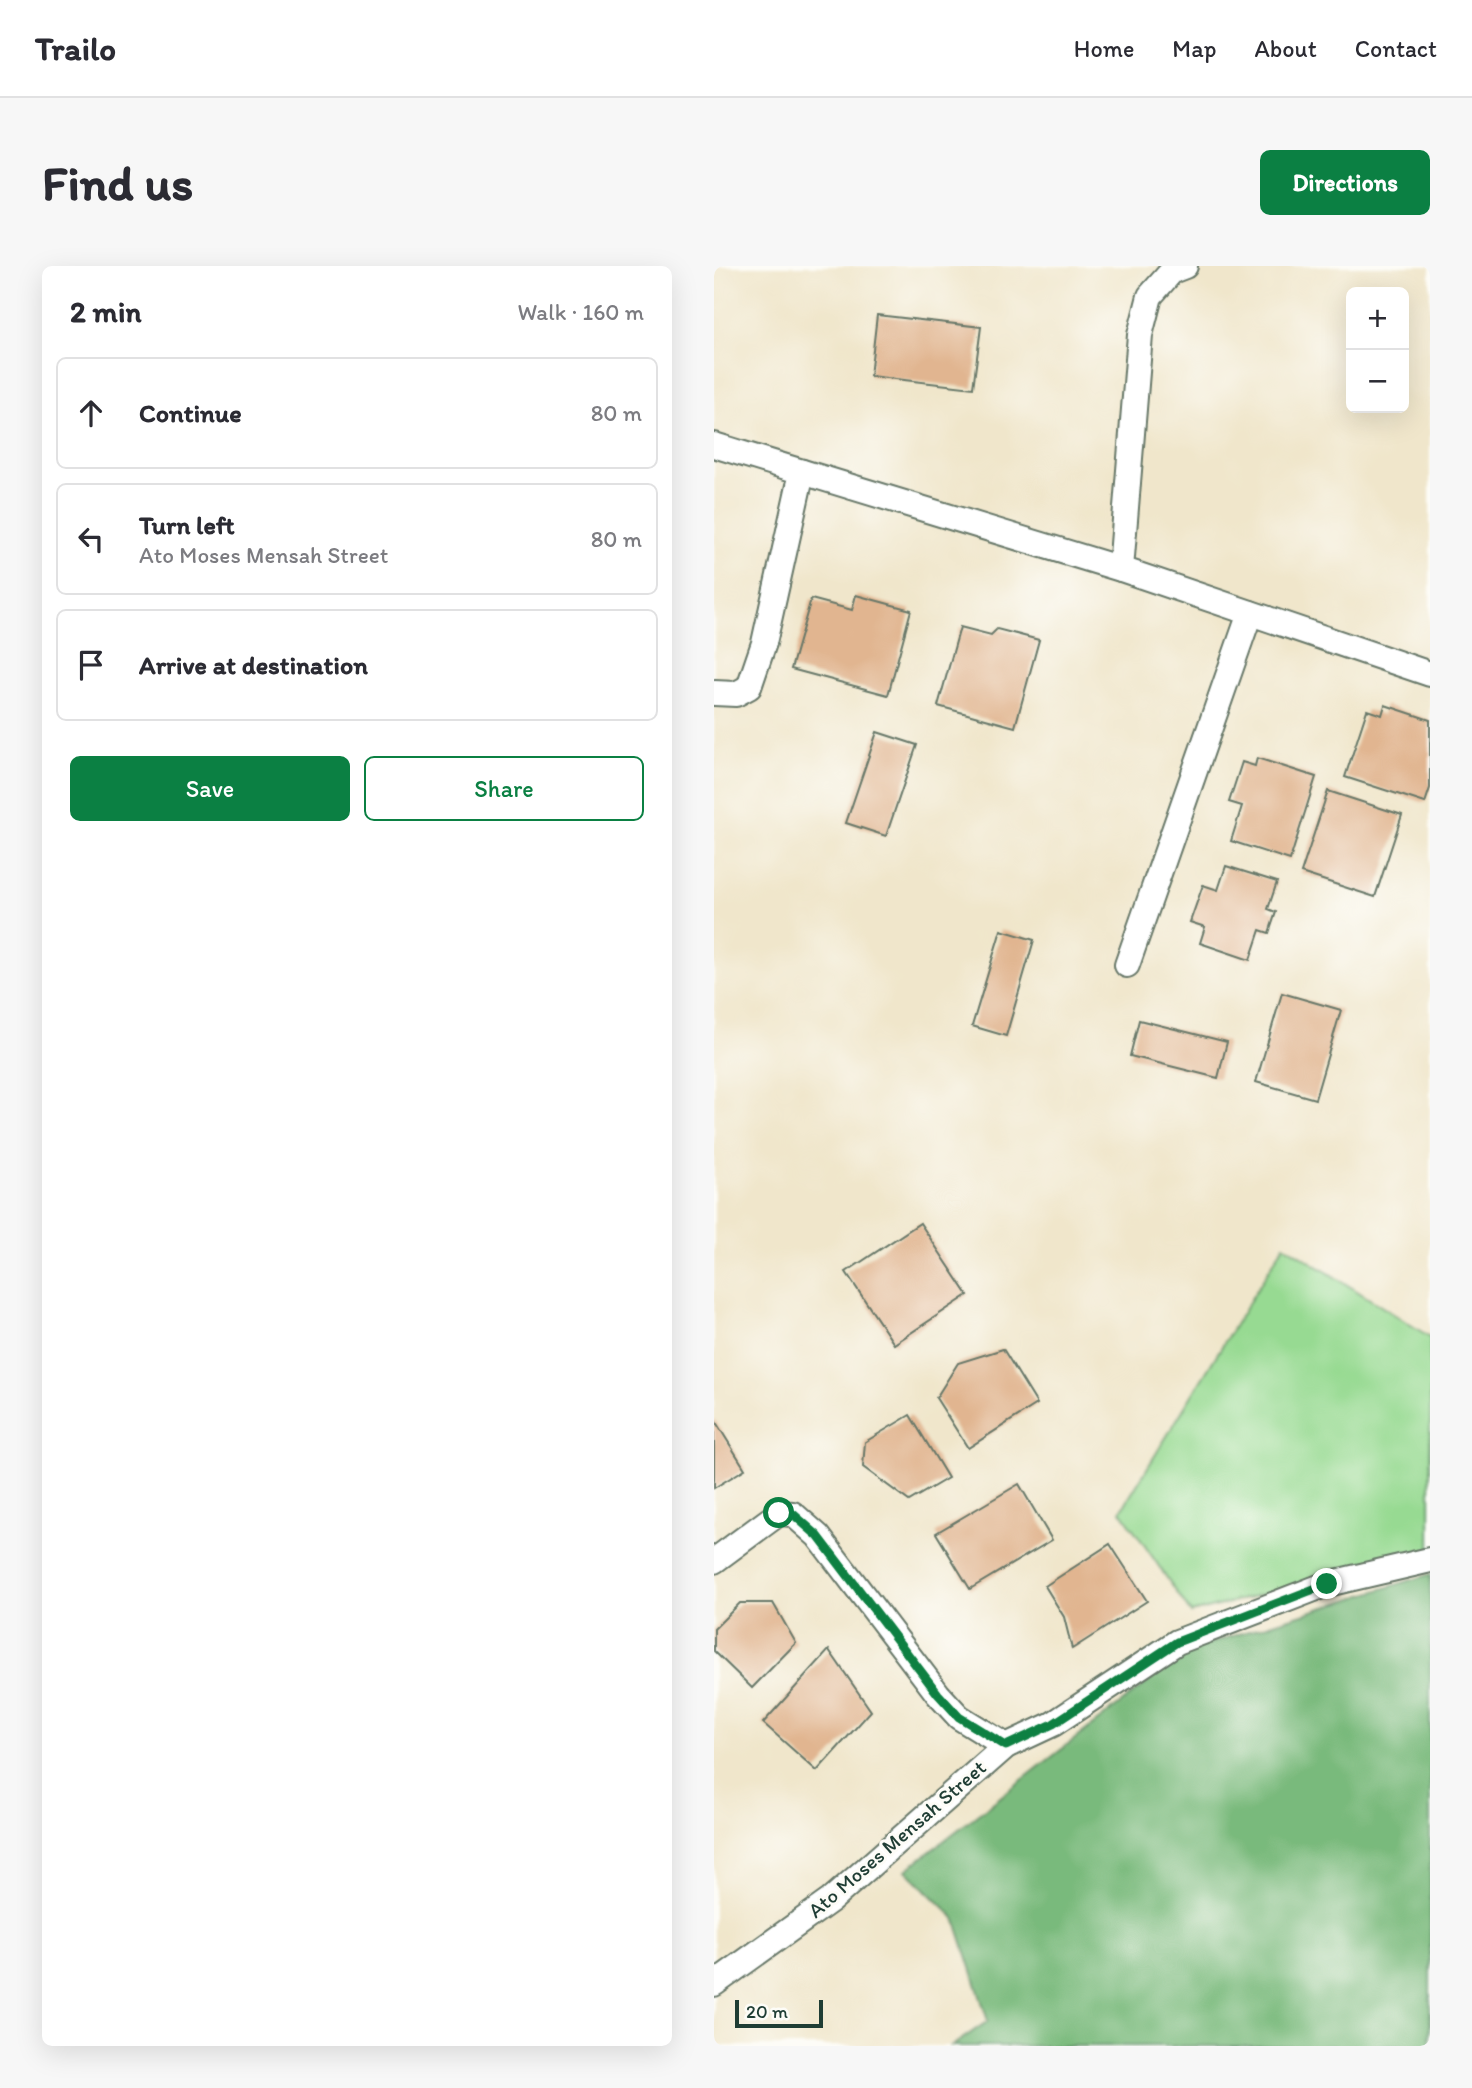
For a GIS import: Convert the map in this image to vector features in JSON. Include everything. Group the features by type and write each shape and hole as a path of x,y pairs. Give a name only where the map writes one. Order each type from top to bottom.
{"street":[{"path":"1121,569 1140,335 1150,296 1172,271 1185,266"},
{"path":"714,445 1121,569 1430,674"},
{"path":"714,693 736,694 749,687 764,643 802,472"},
{"path":"1127,965 1250,613"},
{"path":"714,1561 779,1513 793,1514 818,1536 931,1685 959,1717 1006,1746"},
{"name":"Ato Moses Mensah Street","path":"714,1984 831,1900 1006,1746 1053,1724 1177,1642 1327,1584 1430,1560"}],"green space":[{"path":"1284,1245 1430,1337 1430,1550 1191,1613 1121,1511"},
{"path":"1430,1574 1430,2046 952,2046 988,2021 955,1918 906,1870 1191,1649"}],"building":[{"path":"877,315 981,327 973,388 870,376"},
{"path":"856,595 911,610 888,695 791,669 811,599 852,610"},
{"path":"960,627 991,635 997,629 1039,640 1015,727 938,706"},
{"path":"1385,705 1430,720 1430,788 1425,803 1345,777 1367,710 1382,715"},
{"path":"877,732 917,745 886,836 846,823"},
{"path":"1257,758 1316,777 1290,860 1231,841 1242,806 1229,802 1242,762 1255,766"},
{"path":"1328,791 1402,815 1375,897 1301,873"},
{"path":"1226,866 1277,882 1268,909 1276,912 1269,933 1260,930 1250,960 1200,943 1205,927 1190,922 1203,885 1218,890"},
{"path":"1001,930 1034,940 1006,1036 972,1026"},
{"path":"1282,993 1341,1010 1315,1099 1256,1082"},
{"path":"1139,1020 1227,1042 1218,1078 1130,1056"},
{"path":"920,1223 968,1295 894,1344 846,1272"},
{"path":"1003,1349 1037,1404 968,1448 936,1398 958,1363"},
{"path":"910,1415 948,1478 909,1501 863,1467 865,1442"},
{"path":"714,1419 745,1469 714,1488"},
{"path":"1019,1484 1052,1540 970,1589 936,1533"},
{"path":"1110,1544 1147,1601 1072,1649 1064,1617 1045,1586"},
{"path":"740,1603 773,1603 796,1643 752,1688 714,1651 714,1629"},
{"path":"829,1650 871,1711 817,1771 763,1723"}],"route":[{"path":"779,1513 793,1514 818,1536 938,1694 959,1717 1006,1746 1053,1724 1177,1642 1327,1584"}]}
